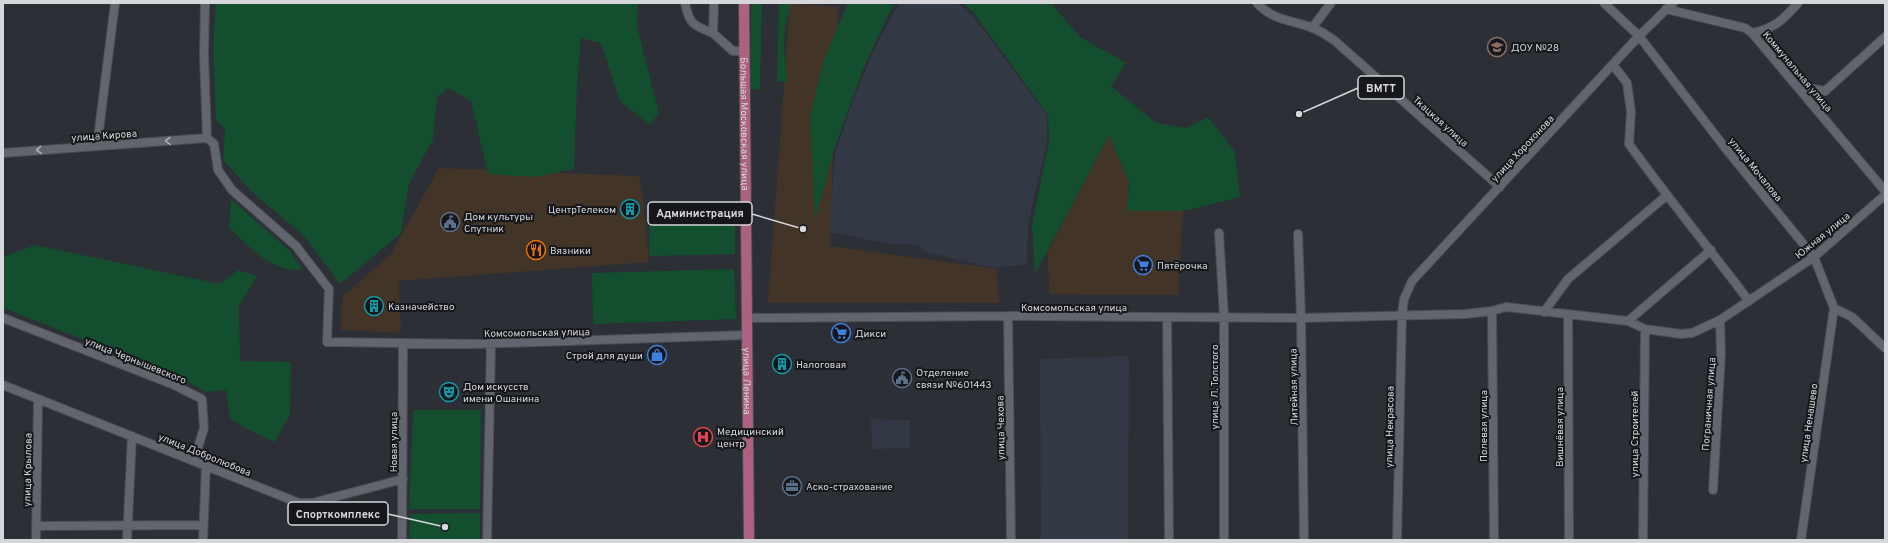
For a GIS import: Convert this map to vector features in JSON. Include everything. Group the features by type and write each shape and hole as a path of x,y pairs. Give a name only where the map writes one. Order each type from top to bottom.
{"main road":[{"name":"Большая Московская улица","path":"744,3 743,51 747,318"},
{"name":"улица Ленина","path":"747,318 749,540"}],"street":[{"path":"97,146 115,3"},
{"path":"205,3 204,54 207,138"},
{"path":"685,3 688,18 696,27 714,33 733,51 743,51"},
{"path":"714,3 714,33"},
{"name":"Ткацкая улица","path":"1257,3 1269,14 1280,19 1312,28 1335,41 1500,187"},
{"path":"1312,28 1331,3"},
{"name":"улица Мочалова","path":"1604,3 1639,36 1726,149 1814,257 1834,308"},
{"path":"1752,33 1769,29 1788,14 1798,3"},
{"name":"улица Хорохонова","path":"1402,314 1404,299 1412,280 1639,36 1670,6"},
{"name":"Коммунальная улица","path":"1670,6 1745,28 1752,33 1885,191"},
{"path":"1798,86 1825,91 1885,37"},
{"path":"1612,65 1627,83 1632,112 1629,144 1666,196 1711,250 1749,301"},
{"name":"улица Кирова","path":"3,152 207,138"},
{"name":"Комсомольская улица","path":"207,138 214,144 218,170 232,190 296,246 328,289 327,342 403,344 491,343 747,335"},
{"name":"Южная улица","path":"1568,315 1628,321 1645,329 1681,334 1692,333 1720,320 1814,257 1885,195"},
{"path":"1544,312 1568,279 1666,196"},
{"name":"улица Л. Толстого","path":"1219,233 1224,316 1224,540"},
{"name":"Литейная улица","path":"1298,234 1301,318 1304,540"},
{"path":"1628,321 1711,250"},
{"name":"Комсомольская улица","path":"747,318 1008,316 1224,316 1301,318 1402,314 1465,314 1492,311 1506,307 1568,315"},
{"path":"1834,308 1852,317 1885,348"},
{"name":"улица Ненашево","path":"1801,540 1834,308"},
{"name":"Полевая улица","path":"1492,311 1494,540"},
{"name":"улица Некрасова","path":"1397,540 1402,314"},
{"name":"Вишнёвая улица","path":"1568,315 1569,540"},
{"name":"улица Чехова","path":"1008,316 1011,540"},
{"path":"1167,317 1169,540"},
{"name":"улица Чернышевского","path":"3,318 172,384 202,399 204,428 194,460"},
{"name":"Пограничная улица","path":"1713,490 1721,353 1720,320"},
{"name":"улица Строителей","path":"1643,540 1645,329"},
{"path":"487,540 491,343"},
{"name":"Новая улица","path":"402,540 403,344"},
{"name":"улица Добролюбова","path":"3,386 194,460 299,503 312,503 403,479"},
{"name":"улица Крылова","path":"36,540 38,400"},
{"path":"127,540 132,436"},
{"path":"203,540 206,465"},
{"path":"36,526 203,525"}],"shaded area":[{"path":"790,3 838,7 830,246 997,269 999,303 768,303"},
{"path":"899,3 958,3 972,15 1047,115 1047,141 1028,224 1027,264 995,268 922,251 920,245 890,244 829,232 835,154 854,98 875,48"},
{"path":"1109,135 1129,182 1127,211 1183,211 1178,295 1050,294 1047,253"},
{"path":"439,168 639,176 644,206 649,262 399,281 401,333 340,330 343,296 391,254"},
{"path":"1129,356 1128,540 1041,540 1040,359"},
{"path":"871,419 910,420 910,448 872,449"}],"green space":[{"path":"216,3 638,3 637,26 659,113 650,125 620,101 601,43 581,38 577,87 574,169 536,177 488,174 471,101 448,88 437,97 433,139 409,184 401,233 340,284 304,236 252,192 223,160 225,130 216,120 213,44"},
{"path":"751,3 762,3 760,90 751,89"},
{"path":"779,3 791,3 785,27 784,48 787,82 777,81"},
{"path":"848,3 894,3 863,69 834,150 815,219 810,116 824,59"},
{"path":"962,3 1051,3 1080,37 1126,63 1111,86 1156,123 1187,128 1208,117 1235,152 1240,197 1183,211 1127,211 1129,182 1109,135 1035,274 1032,225 1049,142 1048,115 974,13"},
{"path":"231,199 290,251 302,269 291,269 271,263 253,250 229,228"},
{"path":"735,211 735,254 649,256 650,212"},
{"path":"35,245 220,284 238,270 257,276 239,306 240,361 291,362 290,414 275,442 245,428 230,418 226,390 206,392 177,376 3,308 3,257"},
{"path":"734,269 736,319 593,324 592,273"},
{"path":"413,410 481,410 480,509 409,509"},
{"path":"480,513 480,540 409,540 410,514"}],"place":[{"name":"ДОУ №28","path":"1497,47"},
{"name":"ВМТТ","path":"1299,114"},
{"name":"ЦентрТелеком","path":"630,209"},
{"name":"Дом культуры Спутник","path":"450,222"},
{"name":"Администрация","path":"803,229"},
{"name":"Вязники","path":"536,250"},
{"name":"Пятёрочка","path":"1143,265"},
{"name":"Казначейство","path":"374,306"},
{"name":"Дикси","path":"841,333"},
{"name":"Строй для души","path":"657,355"},
{"name":"Налоговая","path":"782,364"},
{"name":"Отделение связи №601443","path":"902,378"},
{"name":"Дом искусств имени Ошанина","path":"449,392"},
{"name":"Медицинский центр","path":"703,437"},
{"name":"Аско-страхование","path":"792,486"},
{"name":"Спорткомплекс","path":"445,527"}]}
